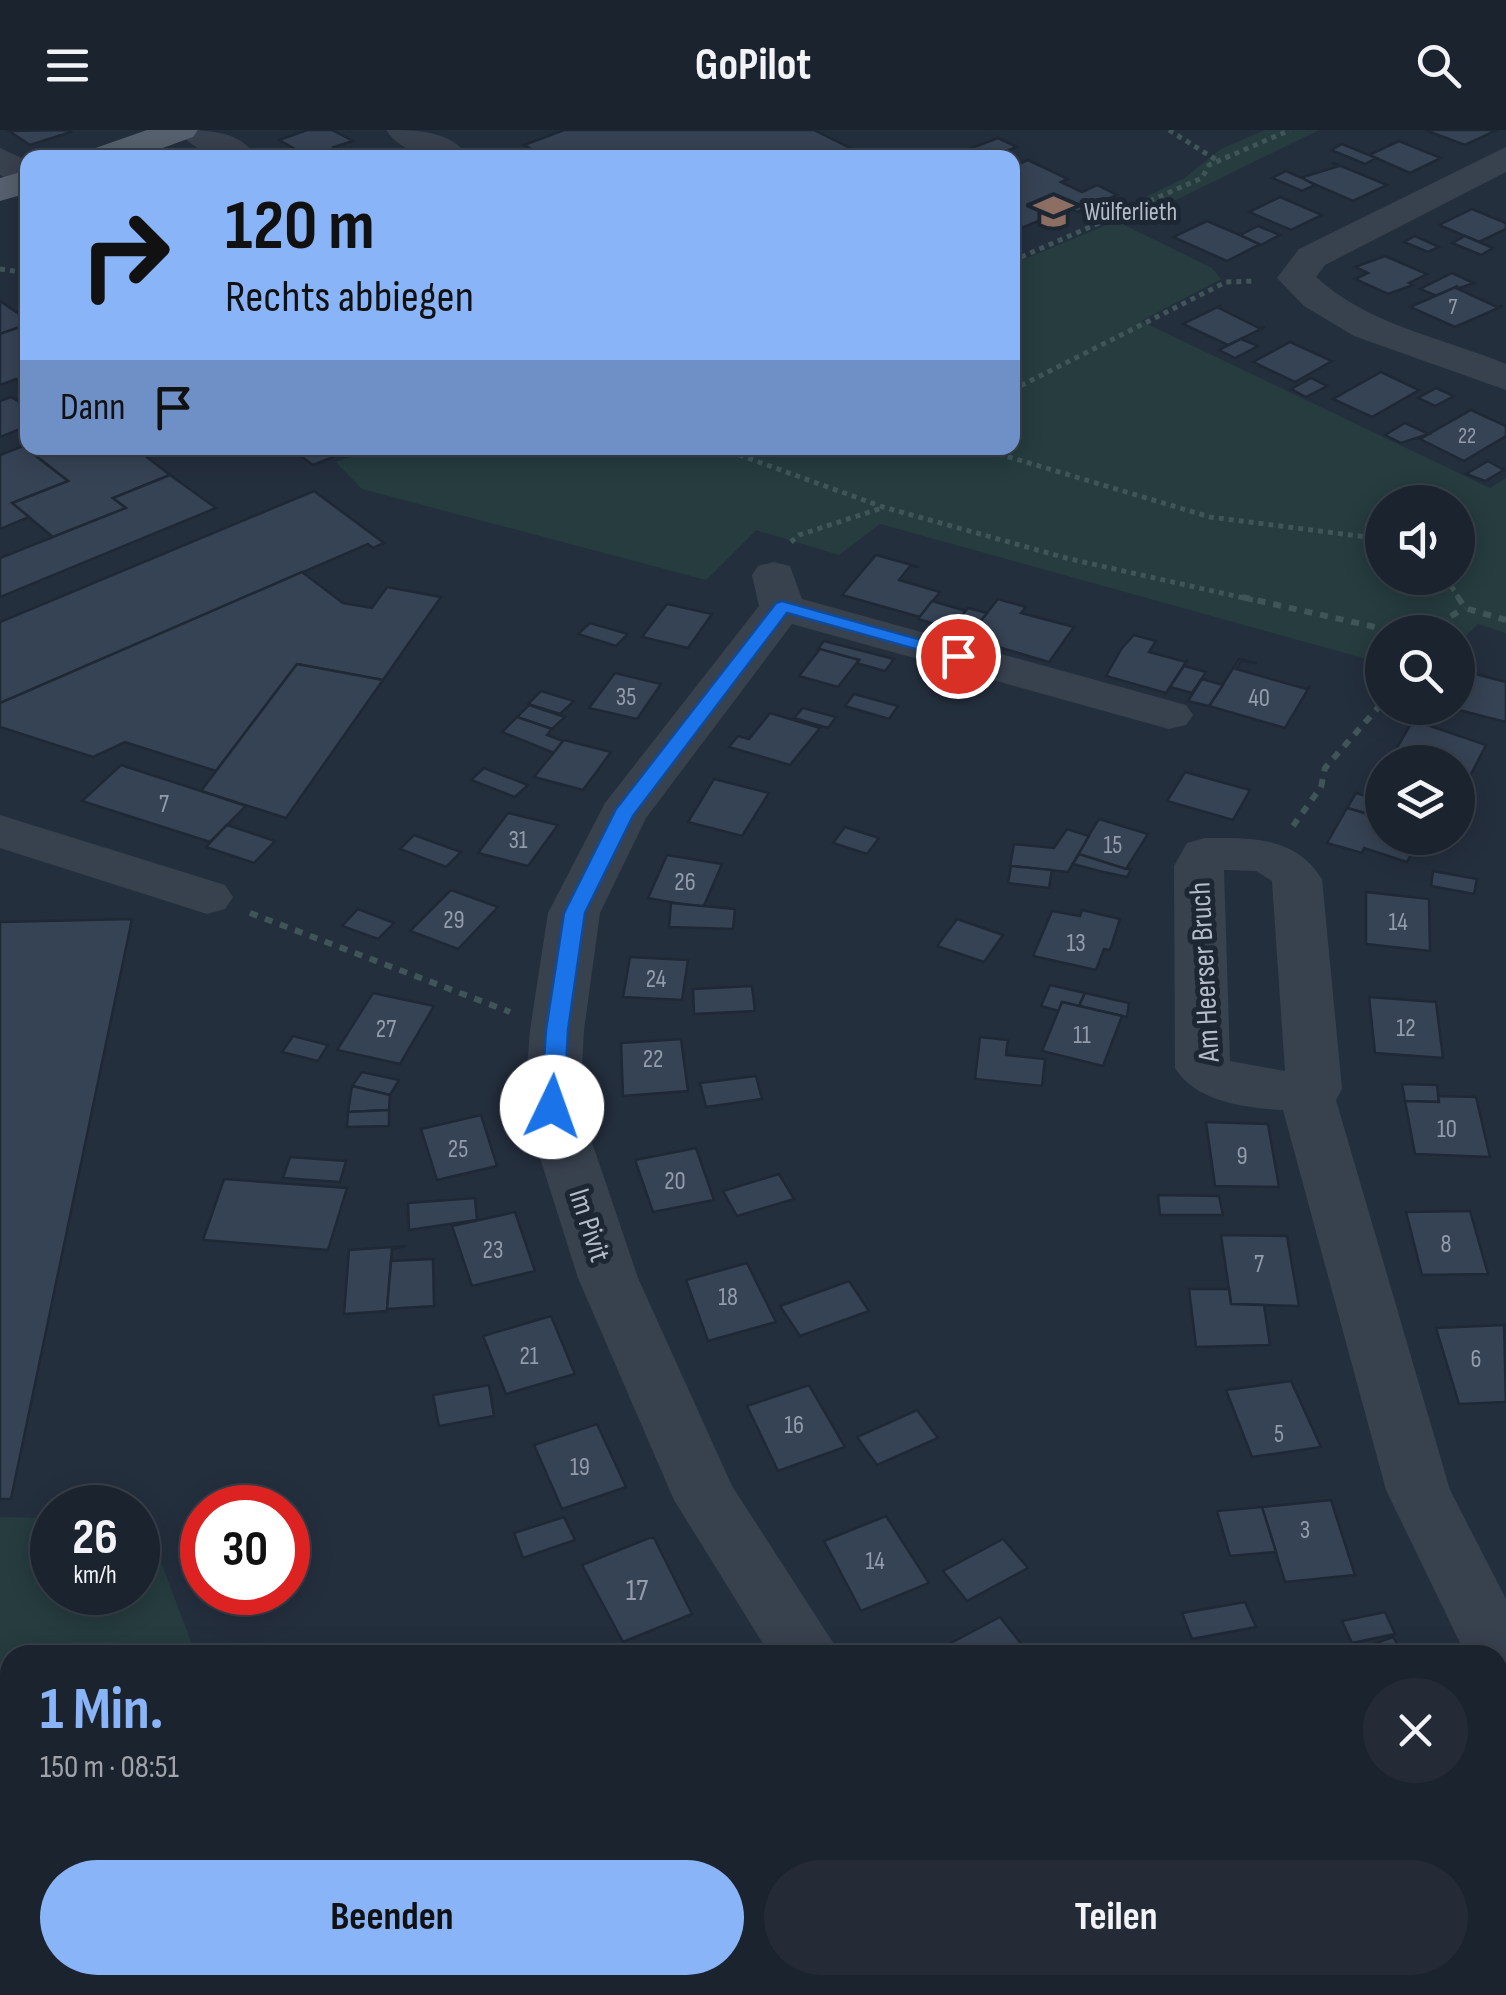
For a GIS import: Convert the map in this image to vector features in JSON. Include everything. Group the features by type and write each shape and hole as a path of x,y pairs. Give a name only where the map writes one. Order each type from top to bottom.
{"main road":[{"path":"122,150 181,130"}],"street":[{"path":"195,130 231,150"},
{"path":"402,130 438,150"},
{"path":"1490,370 1406,344 1319,304 1296,278 1312,257 1506,158"},
{"path":"785,572 1169,715"},
{"name":"Im Pivit","path":"785,572 623,814 574,913 557,1030 552,1107 608,1278 706,1500 800,1645"},
{"path":"0,831 207,897"},
{"path":"1305,1090 1418,1490 1496,1645"}],"path":[{"path":"1169,130 1218,161"},
{"path":"1020,258 1202,178 1209,165 1290,130"},
{"path":"1020,386 1226,282 1296,278"},
{"path":"739,455 883,507 1070,559 1365,625"},
{"path":"1002,455 1210,517 1365,537"},
{"path":"785,572 883,507"},
{"path":"1457,595 1465,608 1506,620"},
{"path":"1453,615 1465,608"},
{"path":"1288,833 1321,787 1324,768 1365,722"},
{"path":"207,897 557,1030"}],"green space":[{"path":"1265,130 1319,130 1131,222 1114,212 1183,179 1221,149"},
{"path":"1116,221 1212,268 1221,279 1141,321 1490,488 1506,478 1506,633 1478,624 1475,627 1475,615 1365,615 1365,659 880,524 839,555 756,530 706,580 362,489 336,462 354,455 1020,455 1020,261"},
{"path":"0,1517 30,1518 30,1615 160,1615 160,1560 192,1645 0,1645"}],"building":[{"path":"307,130 332,130 353,141 334,147 340,150 297,150 279,140"},
{"path":"564,130 814,130 852,149 533,150 524,145"},
{"path":"1425,130 1492,130 1495,131 1465,145"},
{"path":"9,131 71,132 30,145"},
{"path":"998,138 1017,147 1009,150 966,150"},
{"path":"1399,141 1441,158 1410,173 1369,155"},
{"path":"1342,144 1376,158 1365,164 1331,150"},
{"path":"1028,160 1068,179 1061,182 1082,192 1097,185 1117,195 1077,212 1069,208 1020,229 1020,162"},
{"path":"1332,163 1387,185 1353,201 1300,178 1339,166"},
{"path":"1286,171 1315,185 1302,191 1272,178"},
{"path":"1280,197 1322,215 1291,230 1249,212"},
{"path":"1472,209 1506,223 1506,229 1479,242 1439,225"},
{"path":"1207,221 1260,244 1227,261 1173,237"},
{"path":"1258,226 1280,235 1261,245 1240,235"},
{"path":"1415,236 1439,247 1428,252 1404,242"},
{"path":"1465,236 1493,248 1481,255 1452,243"},
{"path":"1385,256 1427,274 1409,283 1413,285 1388,294 1355,279 1368,273 1355,267"},
{"path":"1452,273 1474,283 1437,296 1420,289"},
{"path":"1458,286 1497,307 1503,306 1455,327 1410,307"},
{"path":"0,301 20,315 20,327 0,334"},
{"path":"1220,306 1259,328 1265,327 1228,345 1183,324"},
{"path":"20,327 20,382 16,379 0,385 0,334"},
{"path":"1241,339 1258,346 1235,358 1219,350"},
{"path":"1290,342 1332,361 1295,382 1253,362"},
{"path":"1381,372 1419,390 1372,417 1333,399"},
{"path":"1311,378 1327,386 1306,397 1291,389"},
{"path":"1436,388 1454,396 1435,406 1418,398"},
{"path":"11,397 20,402 20,429 0,437 0,401"},
{"path":"1471,410 1506,426 1506,436 1464,461 1420,439"},
{"path":"1405,423 1429,434 1401,443 1385,435"},
{"path":"20,447 20,455 35,455 68,481 12,503 29,517 0,529 0,455"},
{"path":"35,455 144,455 170,475 113,498 126,508 53,537 12,503 68,481"},
{"path":"299,455 338,455 313,465"},
{"path":"1488,461 1504,470 1485,481 1466,474"},
{"path":"170,475 216,508 0,597 0,558 126,508 113,498"},
{"path":"314,491 384,543 373,548 368,544 0,703 0,622"},
{"path":"876,555 919,567 910,566 899,580 940,592 920,617 842,595"},
{"path":"302,572 343,603 372,608 387,587 441,597 383,680 297,664 216,771 125,742 93,757 0,727 0,703"},
{"path":"998,599 1026,607 1021,613 1074,627 1049,662 967,638"},
{"path":"932,601 966,611 951,629 918,619"},
{"path":"667,604 712,614 688,648 642,637"},
{"path":"968,608 987,613 970,634 951,629"},
{"path":"590,623 628,634 616,646 578,634"},
{"path":"1134,635 1156,641 1149,652 1186,662 1188,659 1166,693 1106,676"},
{"path":"824,641 894,659 885,671 817,650"},
{"path":"820,649 859,660 838,687 799,676"},
{"path":"1239,659 1257,663 1241,661 1236,669 1306,689 1310,686 1285,728 1209,706"},
{"path":"297,664 383,680 286,818 201,791"},
{"path":"1184,666 1206,672 1192,693 1170,687"},
{"path":"615,673 661,684 637,719 589,708"},
{"path":"1475,674 1506,682 1506,722 1475,714"},
{"path":"1202,679 1223,685 1209,706 1188,701"},
{"path":"541,691 574,701 560,714 528,704"},
{"path":"854,694 898,706 889,719 845,706"},
{"path":"529,705 565,717 552,729 517,717"},
{"path":"803,708 836,717 828,728 794,718"},
{"path":"770,713 820,728 790,765 729,747 738,736 749,739"},
{"path":"517,717 552,729 547,735 563,741 554,753 502,732"},
{"path":"1410,725 1428,725 1486,745 1475,766 1475,745 1399,745"},
{"path":"564,740 611,752 583,790 534,777"},
{"path":"121,765 246,806 210,842 82,801"},
{"path":"484,768 528,785 515,797 471,780"},
{"path":"1185,772 1250,790 1233,820 1167,801"},
{"path":"714,779 769,793 742,836 688,822"},
{"path":"1356,793 1365,796 1365,813 1347,808"},
{"path":"1347,808 1365,813 1362,853 1327,843"},
{"path":"508,813 558,825 528,866 478,853"},
{"path":"1099,819 1148,834 1126,869 1077,854"},
{"path":"227,825 275,841 254,863 206,847"},
{"path":"845,827 879,838 867,854 833,843"},
{"path":"1067,829 1089,836 1068,872 1010,866 1014,844 1054,848"},
{"path":"414,835 461,852 446,867 400,849"},
{"path":"1079,854 1131,869 1127,877 1073,864"},
{"path":"667,855 722,864 703,908 648,898"},
{"path":"1386,855 1411,855 1407,862"},
{"path":"1011,866 1052,870 1049,888 1008,883"},
{"path":"1433,871 1477,879 1474,894 1431,886"},
{"path":"451,890 498,907 458,949 410,931"},
{"path":"1366,892 1429,899 1430,951 1366,944"},
{"path":"671,903 735,909 733,929 669,927"},
{"path":"358,909 394,923 378,939 342,926"},
{"path":"1082,910 1120,919 1110,950 1104,949 1096,970 1033,956 1052,911 1080,916"},
{"path":"132,919 11,1499 0,1499 0,922"},
{"path":"957,919 1003,935 984,962 937,946"},
{"path":"630,957 688,960 682,1000 623,997"},
{"path":"1050,985 1085,993 1079,1006 1062,1002 1059,1011 1041,1006"},
{"path":"752,986 755,1011 694,1014 693,989"},
{"path":"373,993 434,1006 400,1064 337,1050"},
{"path":"1085,993 1129,1003 1127,1017 1079,1006"},
{"path":"1369,997 1436,1002 1443,1058 1375,1053"},
{"path":"1062,1002 1122,1016 1103,1066 1042,1051"},
{"path":"293,1036 328,1045 318,1061 282,1052"},
{"path":"980,1037 1008,1040 1006,1055 1045,1059 1042,1086 975,1079"},
{"path":"681,1039 688,1091 623,1096 621,1043"},
{"path":"362,1072 399,1080 390,1095 352,1086"},
{"path":"756,1076 762,1099 706,1107 700,1083"},
{"path":"1402,1084 1437,1085 1439,1102 1405,1101"},
{"path":"352,1086 390,1095 389,1110 348,1112"},
{"path":"1438,1096 1476,1097 1490,1157 1415,1154 1405,1101 1439,1102"},
{"path":"389,1110 389,1126 347,1127 348,1112"},
{"path":"481,1115 497,1166 437,1180 421,1129"},
{"path":"1206,1122 1268,1124 1279,1187 1215,1186"},
{"path":"696,1148 714,1200 653,1212 635,1160"},
{"path":"290,1157 346,1161 340,1182 283,1178"},
{"path":"779,1174 794,1199 737,1216 723,1191"},
{"path":"224,1179 347,1188 328,1250 203,1240"},
{"path":"1158,1195 1219,1196 1223,1215 1160,1215"},
{"path":"475,1198 477,1220 409,1230 408,1203"},
{"path":"1470,1211 1488,1274 1422,1275 1406,1212"},
{"path":"515,1212 535,1271 472,1286 452,1226"},
{"path":"1221,1235 1287,1236 1299,1306 1231,1304"},
{"path":"406,1246 392,1249 387,1311 344,1314 349,1250"},
{"path":"433,1259 434,1306 387,1309 391,1261"},
{"path":"747,1263 776,1322 708,1341 686,1280"},
{"path":"849,1281 869,1311 800,1336 780,1306"},
{"path":"1189,1289 1229,1289 1231,1304 1264,1305 1270,1345 1196,1347"},
{"path":"551,1316 575,1374 506,1394 483,1336"},
{"path":"1504,1325 1506,1402 1459,1404 1436,1328"},
{"path":"1291,1381 1321,1447 1252,1457 1226,1390"},
{"path":"489,1385 494,1416 439,1426 433,1395"},
{"path":"809,1385 845,1447 778,1471 747,1406"},
{"path":"917,1410 938,1438 877,1465 857,1437"},
{"path":"597,1424 626,1487 562,1509 534,1445"},
{"path":"1331,1500 1355,1575 1285,1582 1262,1507"},
{"path":"1262,1507 1276,1552 1230,1556 1217,1511"},
{"path":"886,1516 929,1583 861,1611 824,1541"},
{"path":"564,1517 575,1540 523,1558 514,1533"},
{"path":"654,1538 692,1614 623,1642 582,1565"},
{"path":"1003,1539 1028,1568 967,1601 943,1571"},
{"path":"1245,1602 1256,1627 1192,1639 1182,1613"},
{"path":"1385,1612 1395,1634 1352,1643 1342,1621"},
{"path":"1000,1617 1022,1645 947,1645"},
{"path":"1393,1637 1398,1645 1371,1645"}],"place":[{"name":"Wülferlieth","path":"1054,211"}],"route":[{"path":"552,1107 557,1030 574,913 623,814 782,606 958,656"}]}
